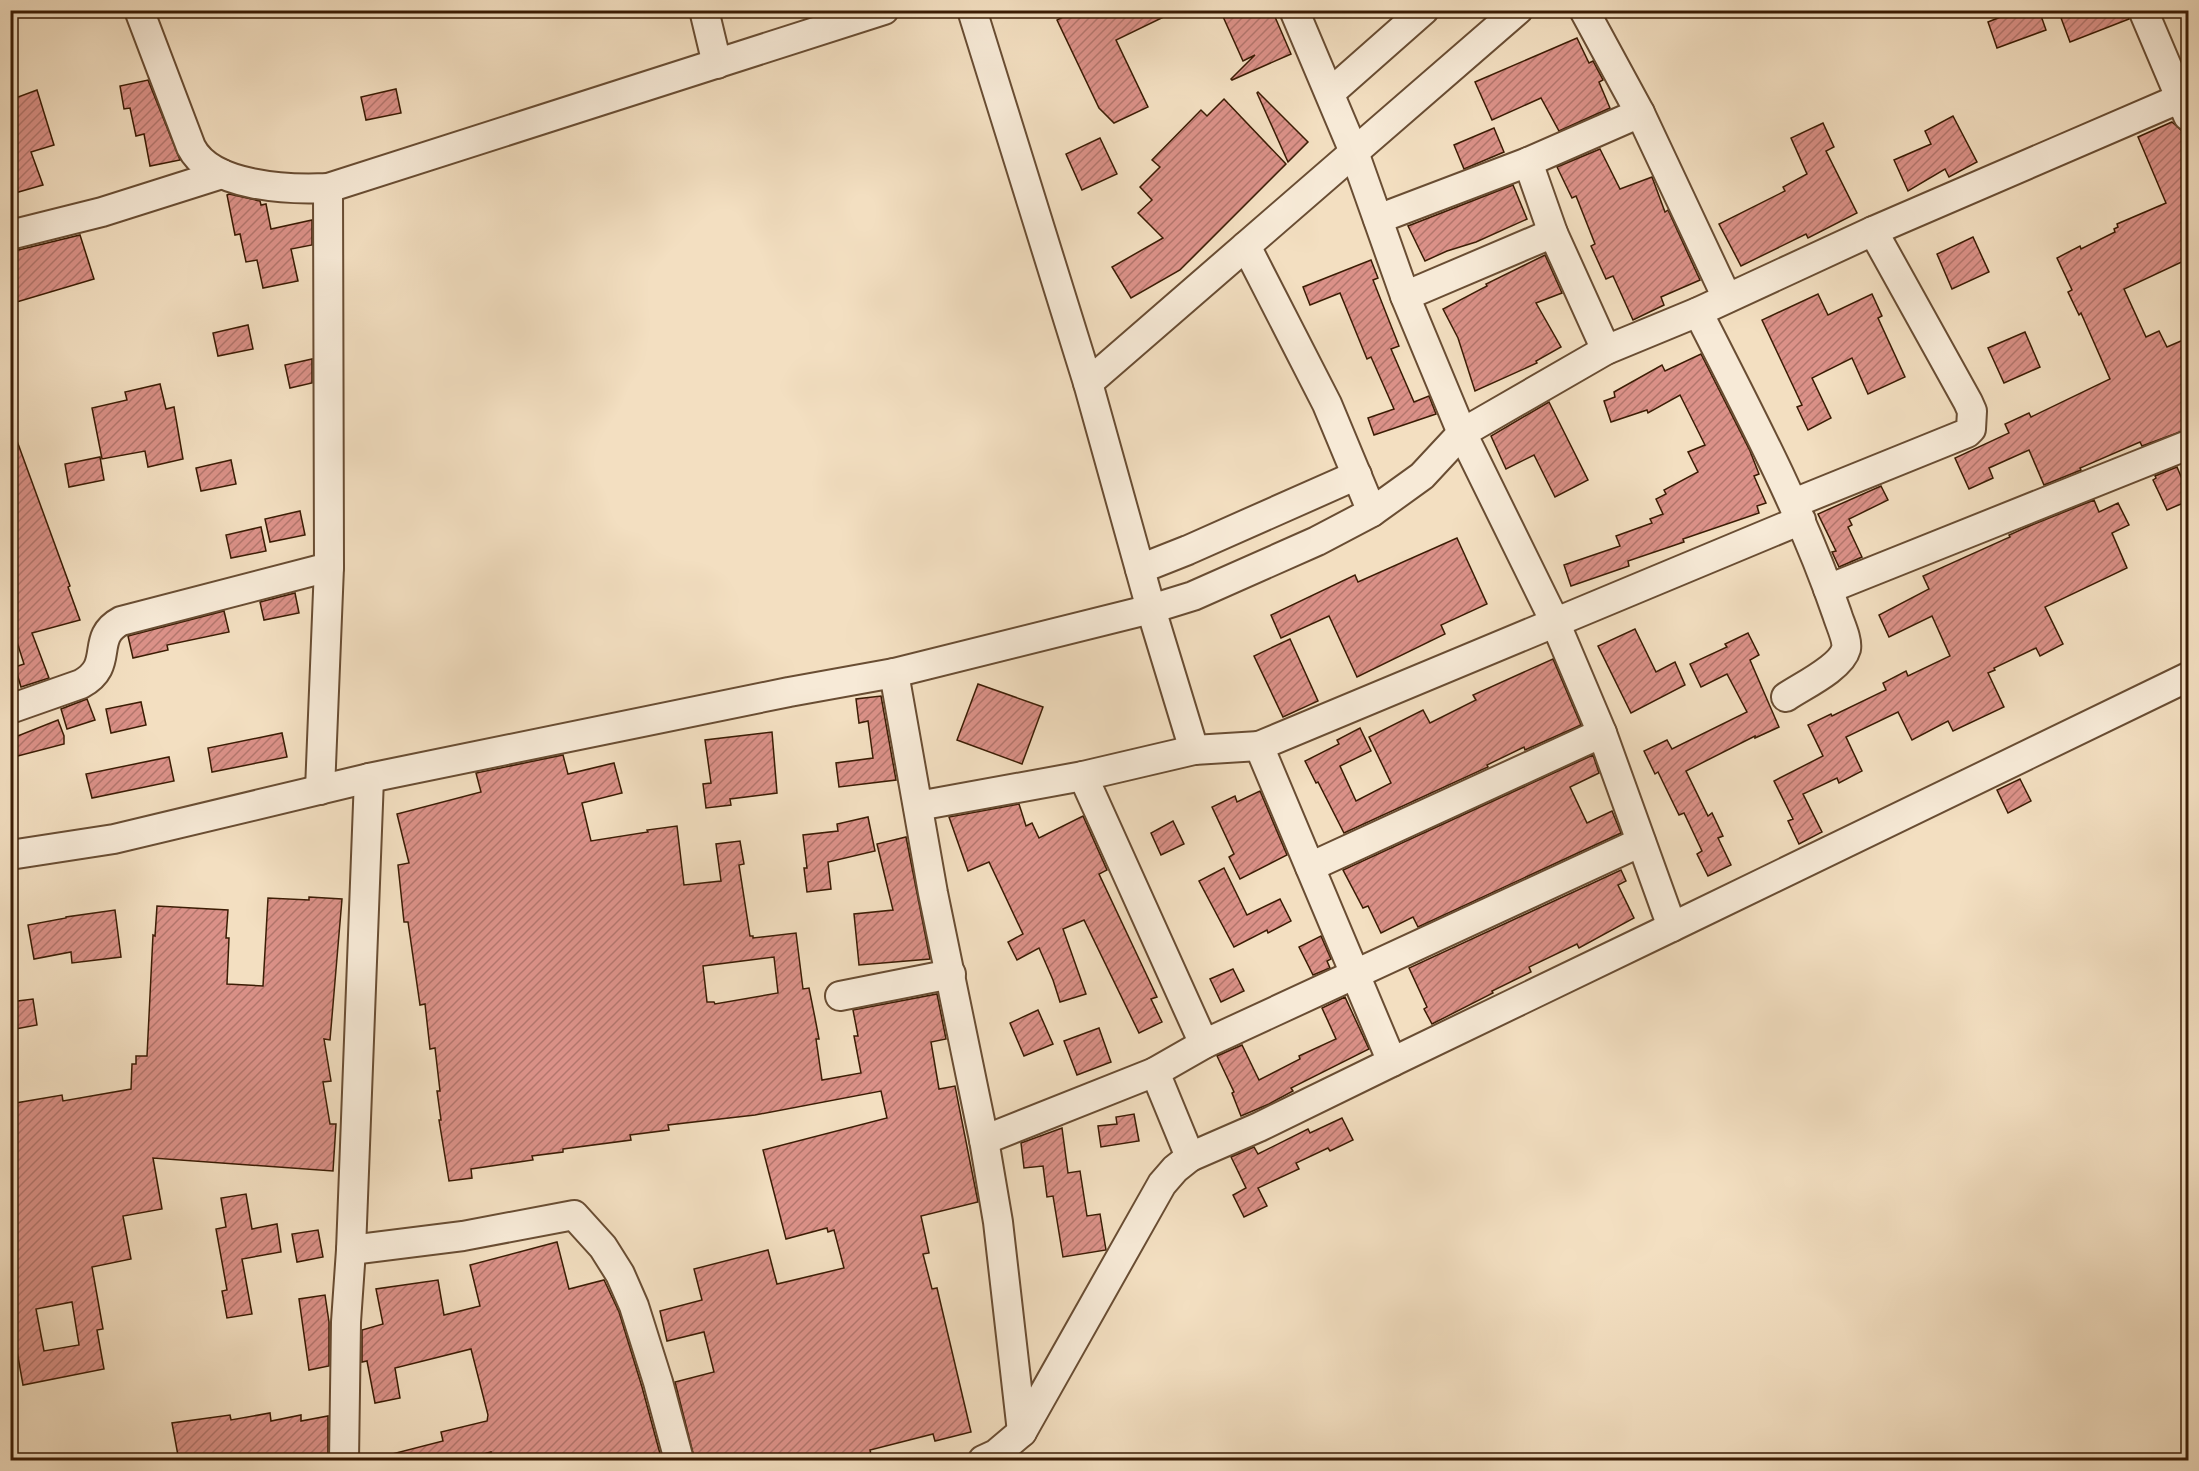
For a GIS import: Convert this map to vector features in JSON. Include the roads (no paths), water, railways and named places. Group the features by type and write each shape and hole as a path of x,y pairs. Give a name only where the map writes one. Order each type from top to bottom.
{"street":[{"path":"139,10 193,152 199,159 222,174 275,187 301,189 328,188 884,10"},
{"path":"704,10 717,64"},
{"path":"972,10 1088,383 1151,609 1194,750"},
{"path":"1294,10 1354,152 1405,296 1462,433 1555,622 1602,733 1672,927"},
{"path":"1330,93 1424,10"},
{"path":"1088,383 1518,10"},
{"path":"1584,10 1640,113 1727,298"},
{"path":"10,855 114,839 369,778 789,692 894,673 1151,609 1203,591 1317,541 1372,512 1422,476 1462,433 1606,350 1698,312 1873,231 2186,104 2143,10"},
{"path":"1378,219 1528,162 1640,113"},
{"path":"1528,162 1553,232 1606,350"},
{"path":"10,235 102,212 222,174"},
{"path":"320,790 329,567 328,188"},
{"path":"918,806 1083,776 1194,750 1259,746 1555,622 1967,433 1971,429 1972,411 1968,402 1873,231"},
{"path":"1405,296 1553,232"},
{"path":"1246,246 1327,404 1372,512"},
{"path":"1698,312 1798,512 1828,589 1846,644 1846,650 1835,665 1786,697"},
{"path":"1828,589 2188,445"},
{"path":"1140,569 1199,546 1357,475"},
{"path":"10,709 90,679 99,669 106,634 112,626 121,621 329,567"},
{"path":"894,673 933,892 984,1140 998,1222 1022,1432"},
{"path":"983,1461 996,1454 1022,1432 1162,1185 1175,1169 1190,1157 1259,1126 2188,677"},
{"path":"1310,867 1602,733"},
{"path":"1259,746 1392,1062"},
{"path":"1083,776 1204,1044"},
{"path":"344,1461 346,1322 351,1250 369,778"},
{"path":"984,1140 1155,1071 1204,1044 1641,842"},
{"path":"840,996 951,974"},
{"path":"1155,1071 1190,1157"},
{"path":"351,1250 463,1236 574,1215 603,1247 620,1274 634,1306 658,1382 679,1461"}]}
